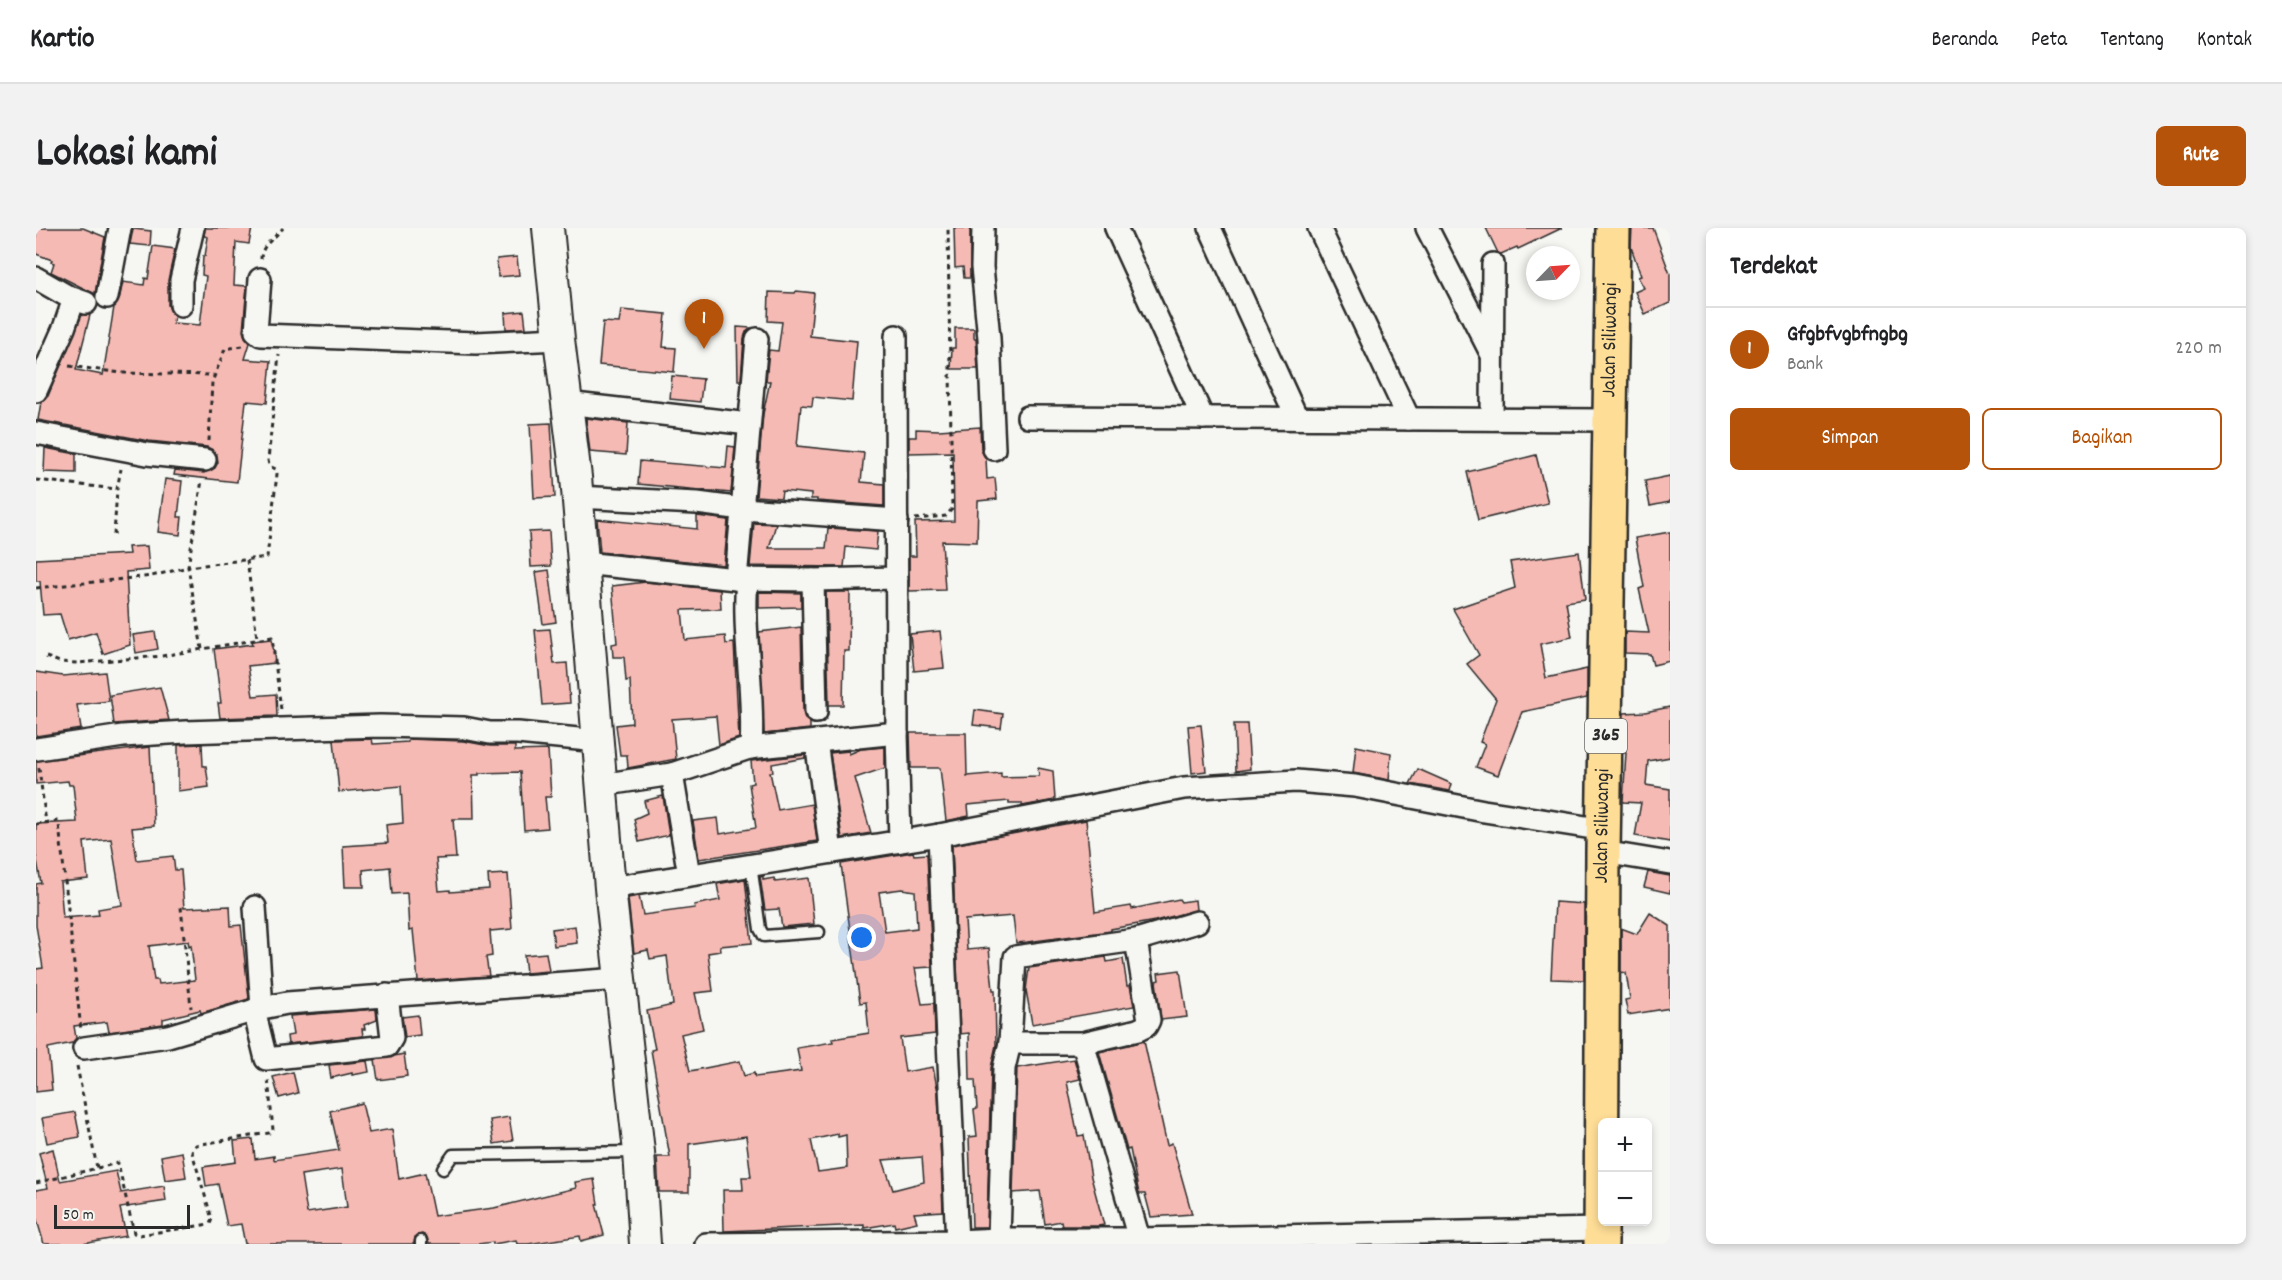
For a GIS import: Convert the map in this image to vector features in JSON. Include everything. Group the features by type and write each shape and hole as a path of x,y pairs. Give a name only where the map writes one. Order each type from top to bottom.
{"main road":[{"path":"548,228 577,497 609,888 639,1152 645,1244"},
{"name":"Jalan Siliwangi","path":"1601,1236 1612,228"}],"street":[{"path":"36,391 64,328 89,300 120,228"},
{"path":"181,305 181,280 193,228"},
{"path":"983,228 982,267 989,338 994,449"},
{"path":"1116,228 1203,418"},
{"path":"1210,228 1297,418"},
{"path":"1319,228 1409,419"},
{"path":"1427,228 1492,356"},
{"path":"1492,419 1493,264"},
{"path":"36,278 89,300"},
{"path":"260,279 256,331 261,335 476,343 559,339"},
{"path":"896,336 897,578 892,631 900,841"},
{"path":"751,748 753,717 742,579 742,509 757,339"},
{"path":"566,403 749,424"},
{"path":"1028,417 1611,420"},
{"path":"36,433 147,454 205,460"},
{"path":"577,497 697,503 742,509 897,519"},
{"path":"583,563 742,579 897,578"},
{"path":"813,580 816,712"},
{"path":"37,749 123,736 380,726 456,728 490,733 518,733 598,741"},
{"path":"601,785 672,774 751,748 897,733"},
{"path":"816,741 831,852"},
{"path":"672,774 689,875"},
{"path":"609,888 939,835 1184,788 1296,781 1354,786 1484,811 1604,841 1670,863"},
{"path":"939,835 957,1243"},
{"path":"255,908 258,1009 266,1059 387,1046 392,1038 387,995"},
{"path":"999,1239 1004,1068 1010,1043 1015,957 1136,940 1197,922"},
{"path":"1010,1043 1083,1043 1146,1026 1149,1020 1136,940"},
{"path":"80,1054 168,1035 287,1003 620,979"},
{"path":"1083,1043 1139,1239"},
{"path":"706,1244 957,1243 999,1239 1601,1236"}],"lane":[{"path":"751,865 760,929 764,936 819,932"},
{"path":"443,1169 453,1155 639,1152"}],"path":[{"path":"260,279 261,252 283,228"},
{"path":"897,519 936,518 948,515 952,509 948,228"},
{"path":"36,588 152,576 188,567 267,557 277,474 276,470 269,466 268,460 281,336"},
{"path":"201,650 188,567 209,444 213,375 224,350"},
{"path":"48,362 113,372 213,375"},
{"path":"114,535 117,489 124,450"},
{"path":"36,480 117,489"},
{"path":"247,561 257,638"},
{"path":"46,657 60,662 77,663 162,656 267,636 273,638 282,730"},
{"path":"37,749 46,823"},
{"path":"36,824 57,821 59,824 80,1054 98,1168"},
{"path":"182,907 193,1028"},
{"path":"36,1183 120,1164 134,1233 210,1224 212,1219 192,1152 196,1145 269,1133 273,1130 266,1059"}],"building":[{"path":"36,228 83,228 105,237 95,294 51,272 54,263 51,262 52,260 36,254"},
{"path":"205,228 252,228 249,244 236,242 234,285 247,286 243,331 250,343 245,359 271,361 267,403 246,401 237,482 174,475 175,470 204,473 215,468 218,462 217,455 207,447 149,441 38,420 41,402 48,396 82,315 90,315 76,370 103,375 114,307 119,300 123,282 144,285 145,278 148,279 153,246 175,249 168,280 168,305 174,315 173,323 200,325 206,276 202,275 203,256 205,256 208,237 204,236"},
{"path":"954,228 970,228 970,278 964,278 963,267 955,268"},
{"path":"1486,228 1562,228 1518,249 1517,247 1501,254 1498,253"},
{"path":"1632,228 1653,228 1670,274 1670,303 1645,314 1635,292 1644,288 1638,277 1641,276 1631,247"},
{"path":"133,229 151,231 150,246 130,244"},
{"path":"517,257 519,275 498,277 497,259"},
{"path":"796,291 814,293 810,336 857,341 852,401 813,397 812,406 801,405 797,446 864,453 861,482 884,484 884,506 817,501 817,499 811,499 811,494 782,491 781,498 756,496 763,414 770,381 766,381 769,350 778,351 782,322 768,321 769,292 795,293"},
{"path":"621,310 666,314 663,347 676,348 674,372 599,365 603,322 619,323"},
{"path":"524,311 526,328 506,329 505,313"},
{"path":"737,327 752,328 746,332 744,338 741,380 738,380"},
{"path":"955,328 974,328 978,369 951,369 952,348 955,348"},
{"path":"672,376 703,379 700,402 670,399"},
{"path":"586,418 628,423 626,455 590,452"},
{"path":"551,423 555,497 534,498 530,424"},
{"path":"980,427 981,450 986,458 987,479 995,478 997,499 978,501 977,542 942,541 945,590 909,591 909,556 916,556 915,522 954,521 953,452 909,453 909,437 916,437 916,429"},
{"path":"728,446 735,447 731,493 638,484 640,461 726,468"},
{"path":"45,448 76,454 76,473 44,472"},
{"path":"1536,455 1548,503 1478,520 1467,472"},
{"path":"1670,476 1670,502 1650,506 1645,481"},
{"path":"165,479 182,481 178,517 182,517 180,535 158,532"},
{"path":"697,516 728,520 724,565 600,552 597,519 697,529"},
{"path":"754,523 776,524 769,548 826,548 828,528 878,531 876,550 846,547 844,567 750,566"},
{"path":"549,531 551,566 531,567 529,532"},
{"path":"1670,532 1670,661 1653,665 1650,654 1625,653 1625,632 1649,633 1639,589 1644,587 1635,538"},
{"path":"147,546 149,570 126,572 130,645 103,654 96,632 68,640 60,614 43,615 40,581 36,581 36,559 129,554 128,547"},
{"path":"1579,552 1585,599 1566,602 1572,637 1540,644 1546,678 1587,669 1587,698 1522,712 1498,775 1476,767 1485,744 1480,742 1496,699 1467,664 1479,655 1453,609 1515,588 1510,562"},
{"path":"549,570 556,622 543,624 536,572"},
{"path":"646,582 720,590 721,609 682,610 685,640 725,636 726,644 734,643 739,738 719,745 716,716 672,719 676,759 628,768 627,755 620,755 616,725 632,723 630,680 626,681 624,657 613,657 612,644 617,643 612,586"},
{"path":"759,592 801,593 801,607 759,608"},
{"path":"826,592 850,592 849,651 844,651 843,705 829,705"},
{"path":"801,627 803,712 805,719 810,723 810,729 764,734 759,632"},
{"path":"550,629 554,664 567,663 570,703 542,705 535,630"},
{"path":"940,631 944,668 914,671 910,634"},
{"path":"155,632 158,649 136,653 133,635"},
{"path":"272,639 275,663 248,666 253,696 276,694 277,716 220,718 218,703 221,703 214,649"},
{"path":"36,672 63,676 105,672 109,701 77,705 81,729 36,736"},
{"path":"160,687 169,720 114,724 110,695"},
{"path":"1670,707 1670,757 1648,761 1646,785 1670,789 1670,842 1635,836 1641,803 1623,802 1626,753 1623,753 1624,713"},
{"path":"975,710 1003,714 1001,728 973,725"},
{"path":"1234,724 1247,724 1250,769 1236,771"},
{"path":"1201,725 1206,771 1192,773 1188,726"},
{"path":"910,733 966,733 967,776 1001,773 1001,777 1039,776 1038,768 1053,771 1055,800 1022,806 1022,803 1009,803 1009,801 968,805 969,816 946,821 940,768 911,768"},
{"path":"372,739 373,744 408,742 408,739 515,746 515,751 548,750 551,797 545,797 548,828 524,830 520,772 479,773 479,775 473,775 474,819 453,819 456,858 436,859 439,891 489,889 488,875 508,874 512,929 490,931 492,956 486,957 489,976 418,981 413,930 409,931 407,893 392,894 390,867 363,870 364,887 345,887 343,846 388,843 386,825 403,823 401,786 339,792 334,740"},
{"path":"202,744 203,766 206,766 209,787 178,791 178,745"},
{"path":"1356,746 1391,753 1389,780 1353,773"},
{"path":"150,747 154,826 132,828 137,860 173,856 175,870 181,870 184,908 230,906 231,926 241,925 249,999 201,1013 200,1010 163,1019 163,1024 109,1032 107,1022 74,1026 76,1038 72,1043 48,1048 52,1090 36,1092 36,969 43,968 36,925 36,884 41,883 36,855 36,824 77,822 73,785 69,785 68,781 36,784 36,761","holes":["111,839 122,905 98,909 99,915 63,918 60,882 88,879 84,842","188,941 189,946 191,945 195,980 159,984 158,980 154,980 149,946"]},
{"path":"885,747 885,768 855,778 871,833 842,838 830,753 849,751 849,754 861,749"},
{"path":"805,755 805,758 772,764 773,772 770,772 778,810 812,804 817,841 699,859 693,821 718,818 720,834 756,828 749,784 753,783 751,761"},
{"path":"1418,769 1452,784 1450,791 1410,784"},
{"path":"663,796 669,835 639,842 634,819 647,813 644,801"},
{"path":"1086,820 1095,912 1131,906 1132,909 1179,899 1181,902 1195,900 1196,910 1111,929 1111,931 1016,943 1013,916 965,920 967,950 989,948 993,990 995,990 996,1045 991,1068 987,1227 972,1227 969,1137 977,1136 974,1110 977,1109 975,1080 970,1080 969,1033 960,1034 952,845"},
{"path":"913,852 914,855 927,854 932,967 915,968 922,1004 934,1003 935,1034 900,1038 905,1072 933,1067 938,1092 943,1211 914,1213 917,1222 895,1227 894,1223 864,1228 864,1225 724,1231 723,1190 743,1190 742,1177 751,1177 746,1136 689,1144 689,1192 659,1192 657,1157 670,1157 651,1050 655,1049 647,1011 673,1005 667,956 650,959 648,950 634,953 628,898 639,896 643,915 695,908 694,905 720,900 717,884 745,879 752,943 720,946 721,951 708,953 713,991 695,993 703,1029 681,1034 690,1071 740,1061 744,1076 754,1073 755,1077 801,1071 797,1048 869,1033 866,1002 860,1003 841,864","holes":["902,889 915,891 917,928 885,932 879,892","838,1134 838,1137 846,1135 847,1168 818,1172 811,1140","922,1157 924,1182 893,1190 883,1160"]},
{"path":"1648,872 1670,876 1670,893 1644,887"},
{"path":"763,876 763,880 774,878 775,882 809,878 814,924 782,927 779,909 765,910 760,877"},
{"path":"1555,902 1584,904 1584,980 1551,979"},
{"path":"1650,913 1670,926 1670,1008 1628,1015 1625,1000 1630,999 1626,973 1621,972 1621,928 1637,934"},
{"path":"575,926 577,943 554,946 552,929"},
{"path":"546,953 549,971 526,973 524,955"},
{"path":"1106,957 1107,962 1123,959 1127,986 1130,985 1134,1006 1032,1024 1026,990 1029,968"},
{"path":"1180,970 1187,1017 1161,1020 1156,981 1159,980 1158,973"},
{"path":"376,1009 377,1020 364,1025 363,1036 288,1044 287,1036 293,1035 290,1016"},
{"path":"418,1015 420,1035 405,1037 402,1017"},
{"path":"1144,1041 1167,1145 1172,1143 1192,1214 1151,1217 1145,1194 1139,1194 1130,1149 1127,1150 1099,1052"},
{"path":"404,1054 407,1076 378,1080 375,1060"},
{"path":"1074,1059 1080,1079 1067,1082 1078,1136 1084,1135 1091,1177 1104,1225 1098,1226 1062,1226 1061,1221 1045,1224 1040,1191 1013,1193 1017,1068"},
{"path":"367,1061 369,1072 331,1078 329,1065"},
{"path":"293,1072 298,1093 279,1098 273,1077"},
{"path":"362,1103 369,1133 392,1129 399,1179 425,1173 434,1216 494,1208 576,1188 575,1182 594,1179 598,1204 596,1204 604,1235 581,1241 580,1236 528,1244 517,1244 516,1240 493,1244 493,1242 429,1244 427,1237 422,1234 415,1237 414,1244 245,1244 241,1224 227,1226 218,1184 206,1186 203,1167 236,1162 234,1141 253,1139 255,1159 274,1156 274,1160 339,1150 330,1111","holes":["342,1169 347,1207 307,1213 301,1175"]},
{"path":"75,1112 80,1137 47,1143 42,1118"},
{"path":"509,1117 513,1141 494,1144 490,1120"},
{"path":"53,1149 60,1181 116,1171 121,1193 164,1186 166,1201 120,1208 126,1236 83,1244 44,1244 36,1217 36,1190 48,1188 39,1153"},
{"path":"182,1152 186,1177 165,1180 161,1156"}],"place":[{"name":"Gfgbfvgbfngbg","path":"704,349"}]}
